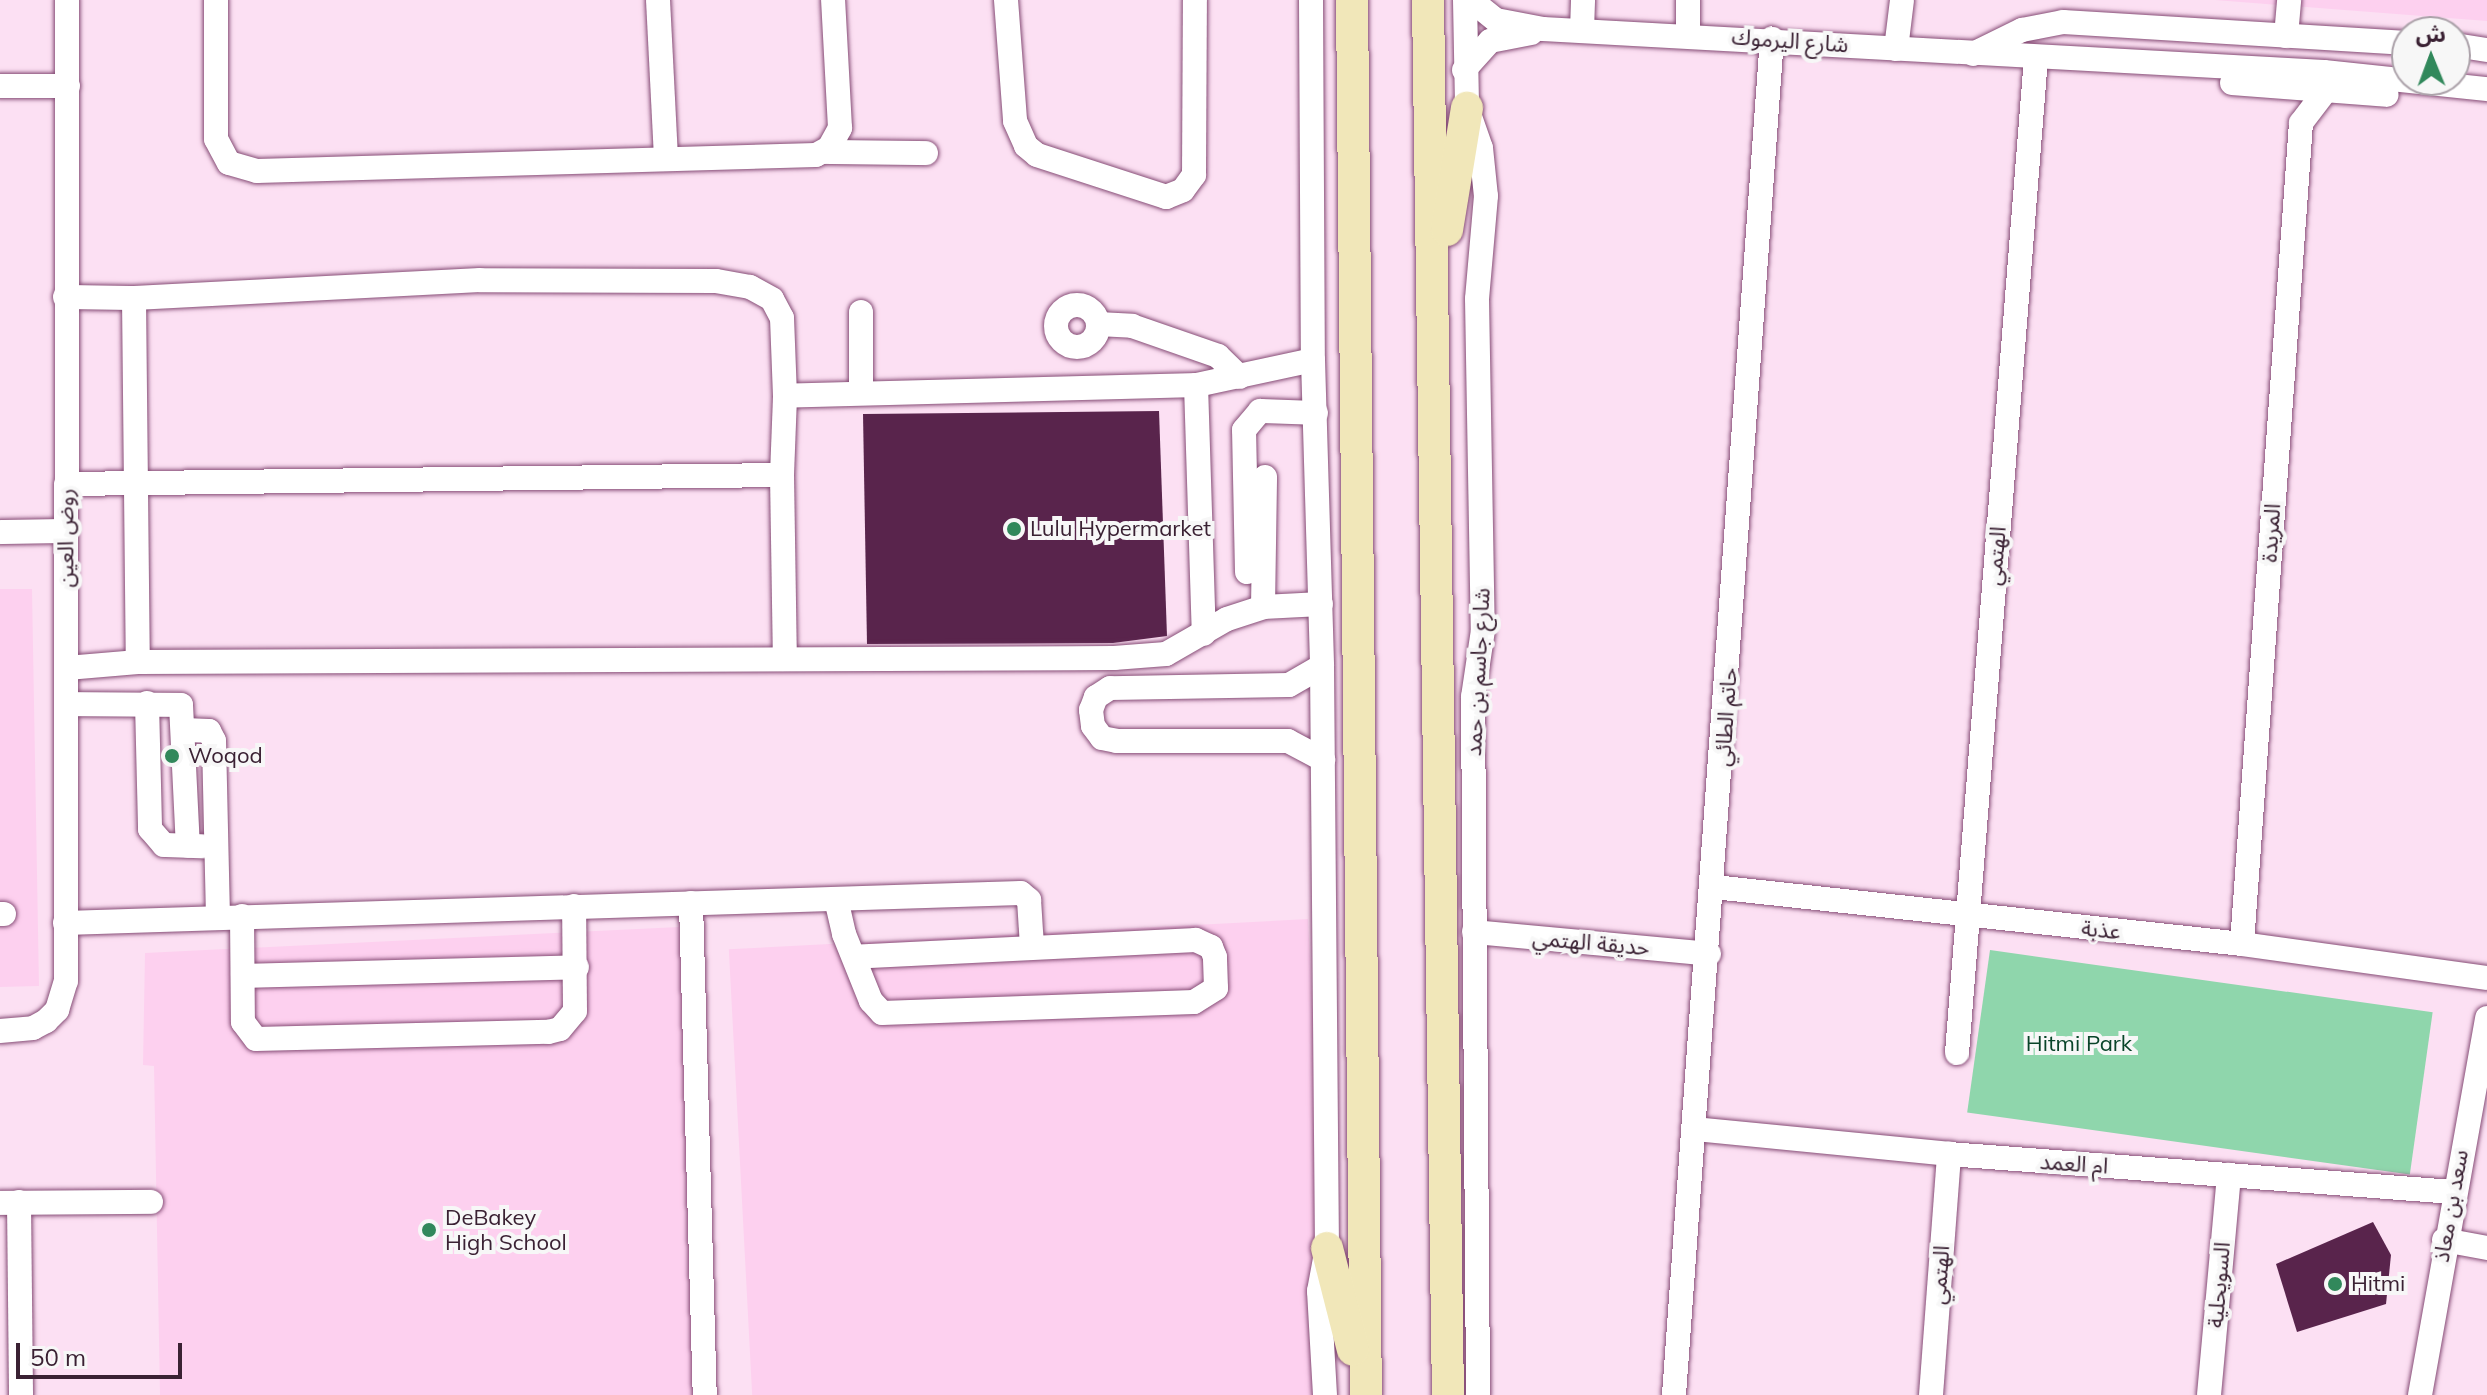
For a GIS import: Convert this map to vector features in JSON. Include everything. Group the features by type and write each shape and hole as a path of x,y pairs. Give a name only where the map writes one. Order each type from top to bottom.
{"main road":[{"path":"1352,0 1363,1395"},
{"name":"شارع جاسم بن حمد","path":"1428,0 1448,1395"},
{"path":"1433,265 1445,239 1467,108"},
{"path":"1327,1248 1363,1395"}],"street":[{"name":"روض العين","path":"0,1031 33,1028 57,1010 66,981 67,0"},
{"path":"216,0 216,139 223,156 238,168 666,159 823,152 926,153"},
{"path":"658,0 666,159"},
{"path":"823,152 840,128 833,0"},
{"path":"1006,0 1015,121 1026,146 1037,155 1166,197 1183,190 1194,175 1195,0"},
{"path":"1311,0 1313,360 1322,666 1327,1248 1319,1291 1325,1395"},
{"name":"شارع جاسم بن حمد","path":"1465,0 1467,108 1481,148 1486,196 1477,299 1483,630 1473,697 1478,1395"},
{"path":"1471,0 1496,20 1543,29"},
{"path":"1582,30 1583,0"},
{"path":"1688,0 1688,33"},
{"path":"1896,49 1902,0"},
{"path":"2286,36 2289,0"},
{"path":"1972,54 2022,30 2063,22 2391,42"},
{"path":"1464,70 1490,41 1543,29"},
{"name":"شارع اليرموك","path":"1543,29 1688,33 2036,59 2075,57 2324,72 2487,89"},
{"name":"حاتم الطائي","path":"1674,1395 1714,887 1772,39"},
{"name":"شارع اليرموك","path":"2036,59 2087,71 2487,104"},
{"name":"الهتمي","path":"1957,1053 2036,59"},
{"path":"0,86 68,86"},
{"path":"2279,86 2301,123 2327,89"},
{"name":"المريدة","path":"2242,944 2301,123"},
{"path":"65,297 134,298 480,280 716,281 750,287 772,299 782,318 785,659"},
{"path":"134,298 139,483 138,662"},
{"path":"1081,305 1093,311 1098,324 1095,338 1076,347 1062,341 1055,329 1062,310 1081,305"},
{"path":"861,312 861,393"},
{"path":"1098,324 1132,326 1218,356 1240,377"},
{"path":"1076,347 1077,388"},
{"path":"785,396 1196,385 1313,360"},
{"path":"1196,385 1204,634"},
{"path":"1247,572 1244,430 1260,411 1316,413"},
{"path":"66,484 782,475"},
{"path":"1263,607 1265,477"},
{"path":"0,532 66,531"},
{"path":"67,668 138,662 1114,658 1166,654 1227,619 1263,607 1321,604"},
{"path":"1322,666 1289,685 1110,688 1096,697 1091,710 1093,726 1102,738 1117,741 1288,741 1323,760"},
{"path":"147,703 150,829 164,845 217,845"},
{"path":"67,704 181,705 188,846"},
{"path":"184,730 209,731 214,737 217,845 243,976 243,1022 249,1035 295,1040 548,1032 560,1029 575,1011 577,967 574,906"},
{"name":"عذبة","path":"1714,887 2242,944 2487,978"},
{"path":"65,923 1021,893 1029,900 1032,946"},
{"path":"836,899 854,957 873,1006 888,1014 1194,1002 1216,988 1215,957 1211,947 1196,940 854,957"},
{"path":"691,903 705,1395"},
{"name":"حديقة الهتمي","path":"1474,932 1709,954"},
{"path":"243,976 577,967"},
{"name":"سعد بن معاذ","path":"2420,1395 2444,1240 2487,1018"},
{"name":"ام العمد","path":"1695,1129 1949,1154 2453,1192"},
{"name":"الهتمي","path":"1931,1395 1949,1154"},
{"name":"السويحلية","path":"2209,1395 2229,1175"},
{"path":"21,1395 9,1202 151,1202"},
{"path":"2444,1240 2487,1248"}],"shaded area":[{"path":"2215,0 2487,0 2487,21 2471,20 2471,16 2422,16"},
{"path":"0,589 32,589 39,986 0,987"},
{"path":"1308,919 1333,1395 752,1395 729,949"},
{"name":"DeBakey High School","path":"679,927 714,1395 160,1395 154,1066 143,1065 145,953"}],"green space":[{"name":"Hitmi Park","path":"1990,950 2433,1012 2410,1175 1967,1112"}],"building":[{"name":"Lulu Hypermarket","path":"1159,411 1167,636 1113,643 867,644 863,414"},
{"name":"Hitmi","path":"2373,1222 2391,1255 2386,1304 2297,1332 2276,1264"}],"place":[{"name":"Lulu Hypermarket","path":"1014,529"},
{"name":"Woqod","path":"172,756"},
{"name":"DeBakey High School","path":"429,1230"},
{"name":"Hitmi","path":"2335,1284"}]}
